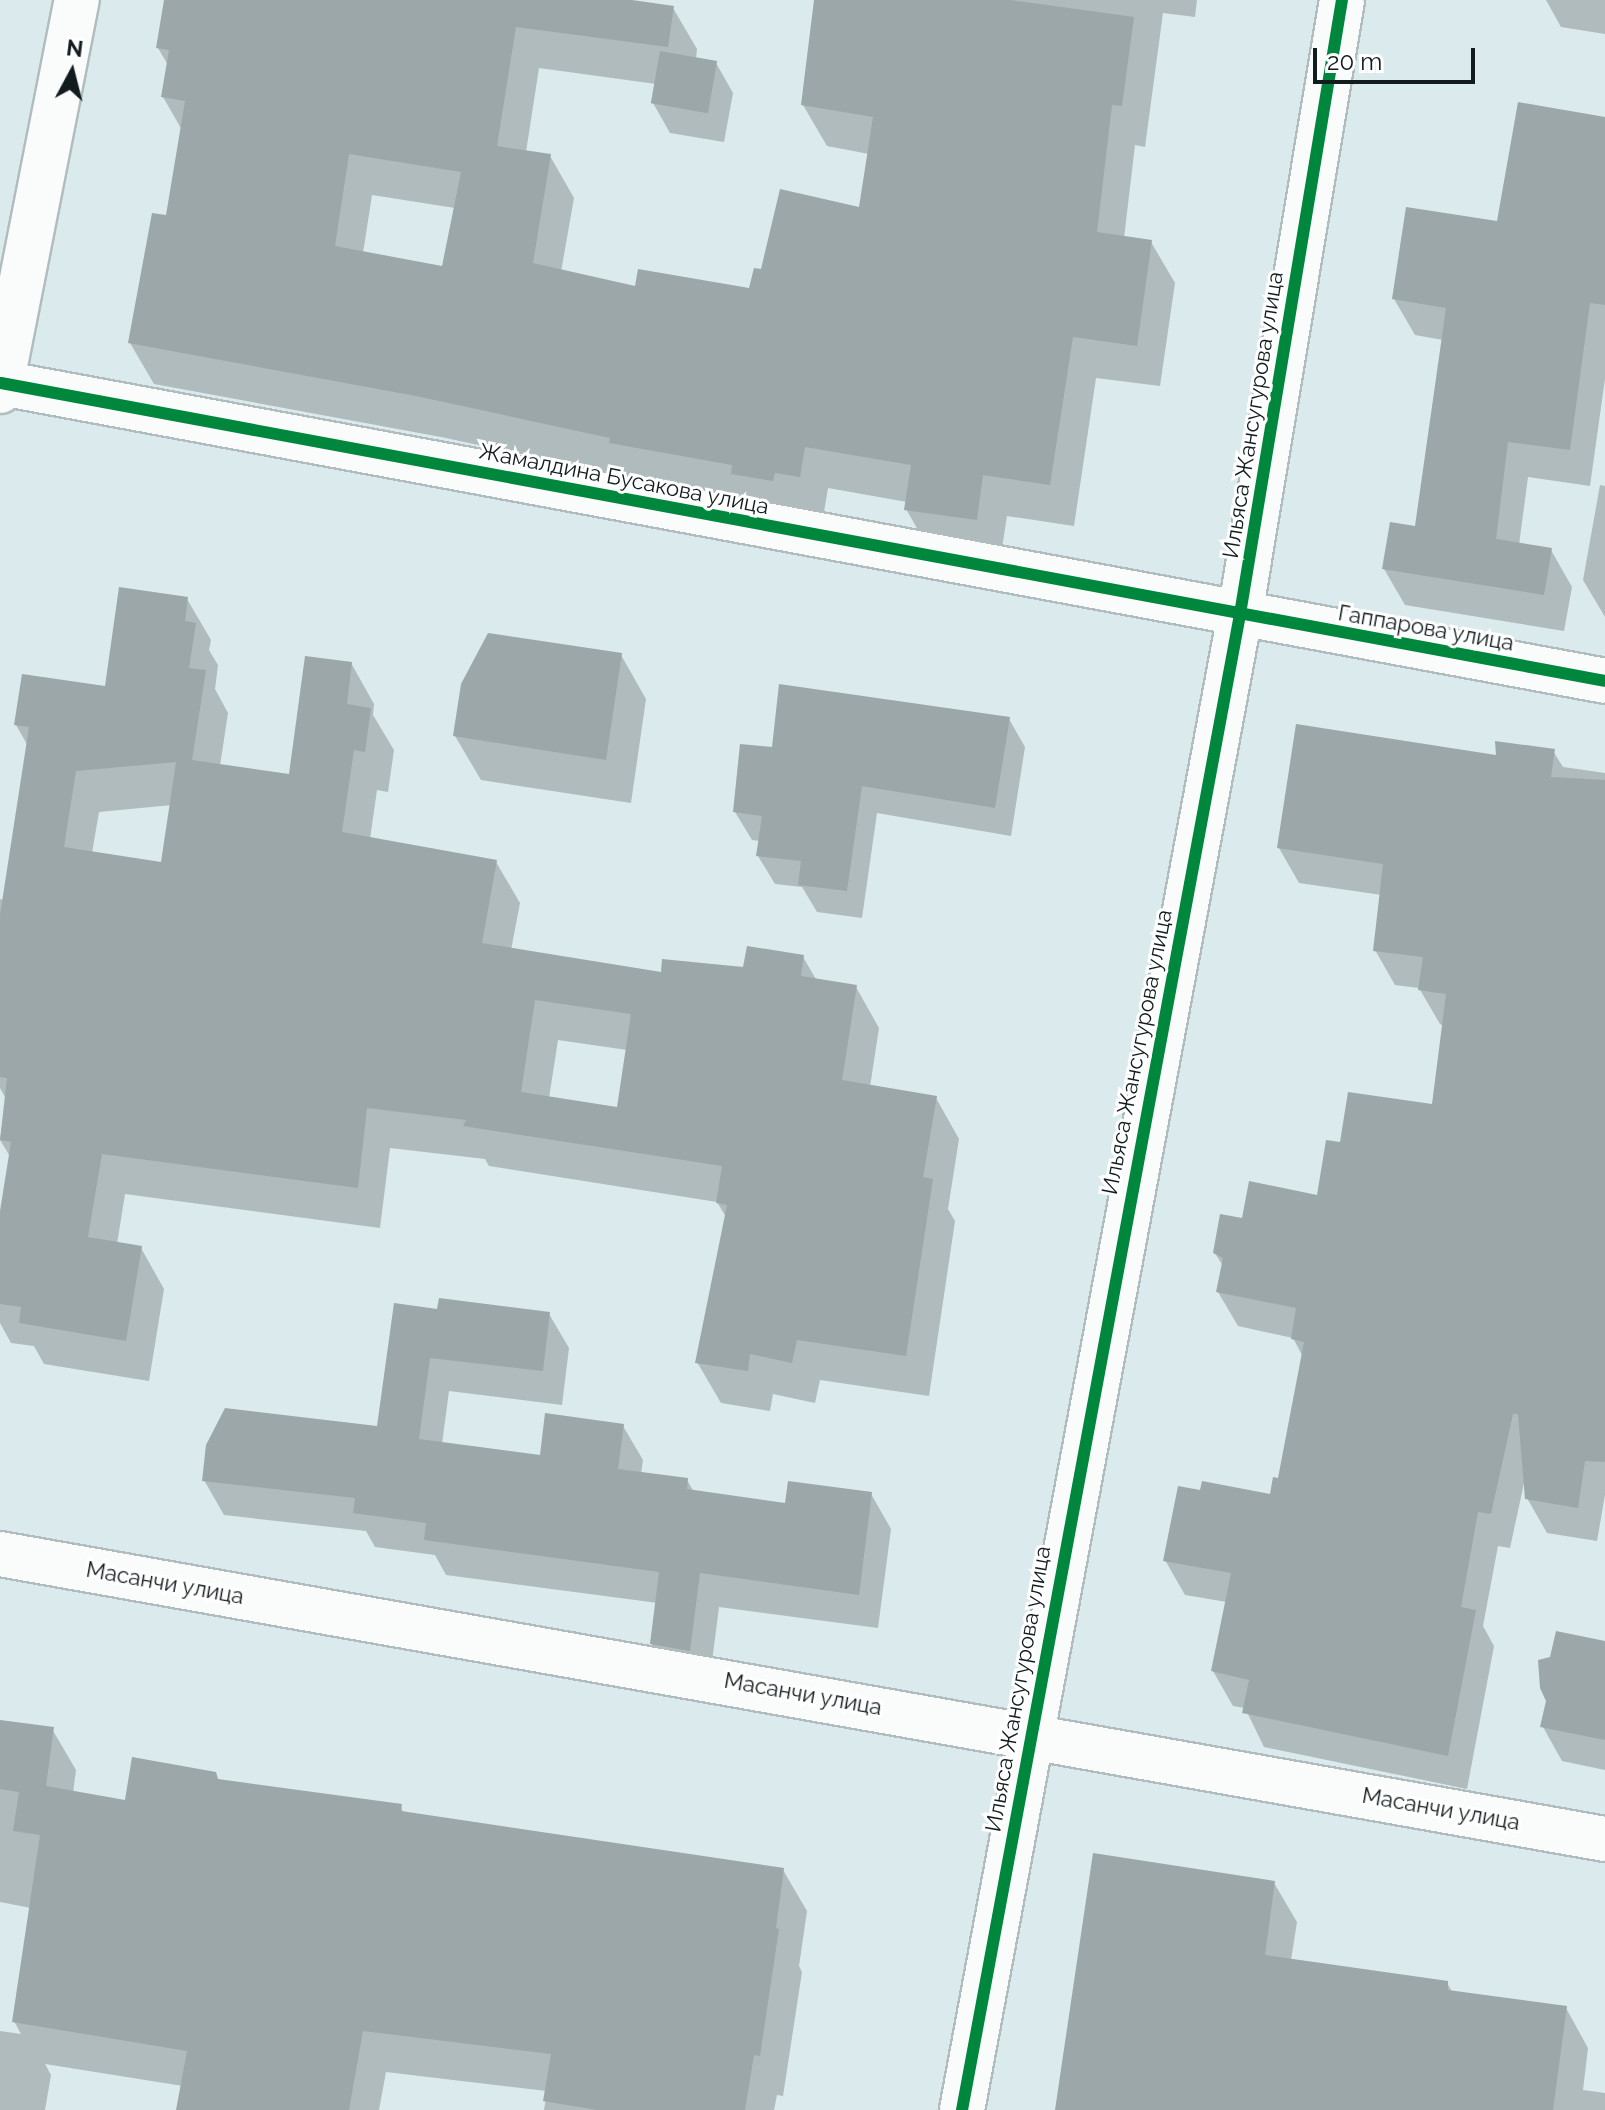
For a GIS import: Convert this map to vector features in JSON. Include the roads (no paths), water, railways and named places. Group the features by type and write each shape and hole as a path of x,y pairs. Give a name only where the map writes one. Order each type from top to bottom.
{"street":[{"path":"1,387 77,0"},
{"name":"Ильяса Жансугурова улица","path":"962,2110 1240,614 1342,0"},
{"name":"Жамалдина Бусакова улица","path":"1,387 1240,614"},
{"name":"Гаппарова улица","path":"1240,614 1605,681"},
{"name":"Масанчи улица","path":"0,1554 1030,1734 1605,1839"}]}
